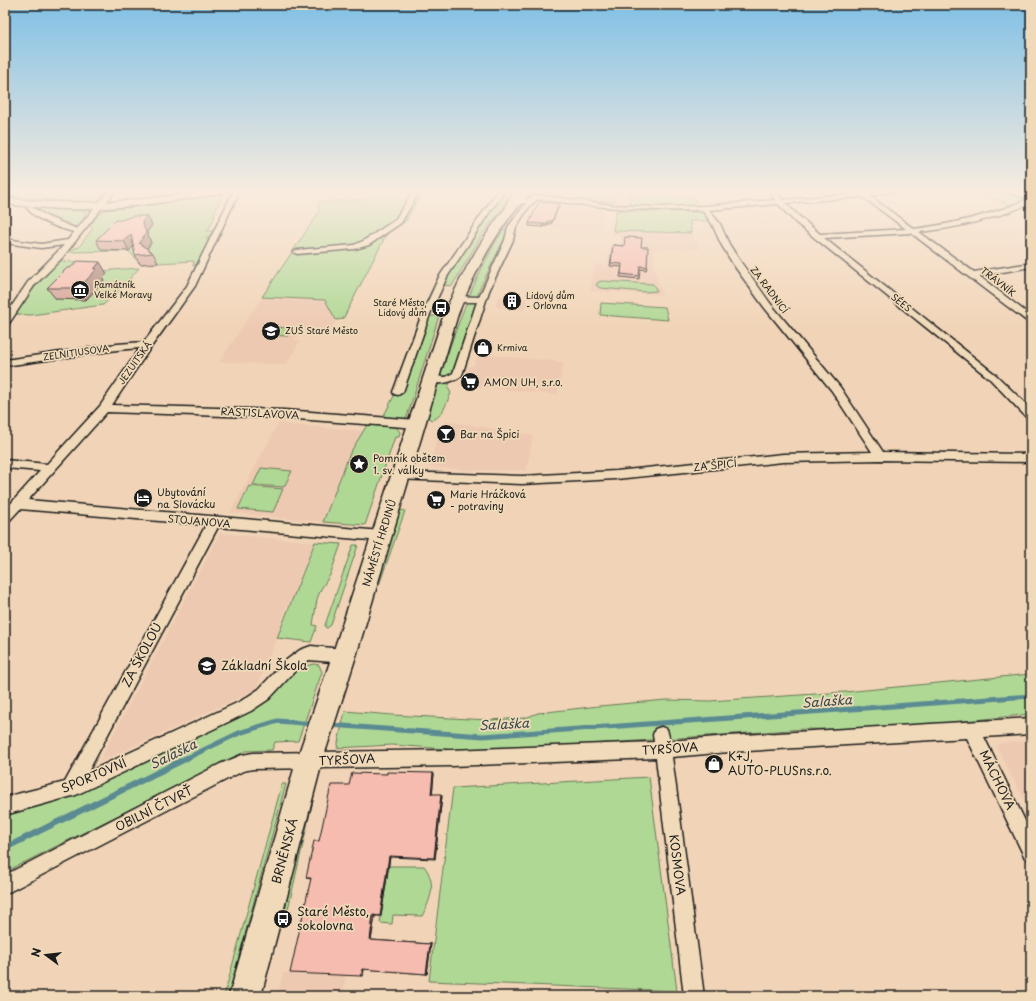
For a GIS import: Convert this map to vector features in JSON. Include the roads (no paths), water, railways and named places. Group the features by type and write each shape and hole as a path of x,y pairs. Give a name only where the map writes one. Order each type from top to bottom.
{"main road":[{"name":"NÁMĚSTÍ HRDINŮ","path":"328,706 430,379 457,299 475,262 490,237"},
{"name":"BRNĚNSKÁ","path":"245,996 312,753 328,706"}],"street":[{"path":"5,323 9,311 31,284 59,256 74,237"},
{"name":"JEZUITSKÁ","path":"5,518 104,408 194,280 215,237"},
{"path":"297,252 355,246 366,243 375,237"},
{"path":"398,392 426,314 443,277 470,237"},
{"path":"430,379 448,380 457,375 482,300 510,237"},
{"name":"ZA RADNICÍ","path":"722,237 736,262 767,305 836,389 880,456"},
{"name":"SÉES","path":"819,237 993,377 1031,415"},
{"name":"TRÁVNÍK","path":"921,237 1031,320"},
{"path":"5,241 41,246 70,242"},
{"name":"TRÁVNÍK","path":"972,275 1031,265"},
{"path":"457,299 482,300"},
{"name":"ZELNITIUSOVA","path":"5,363 117,347 147,345"},
{"name":"RASTISLAVOVA","path":"104,408 284,414 416,424"},
{"name":"ZA ŠPICÍ","path":"400,476 522,480 616,475 783,458 880,456 1031,458"},
{"path":"5,464 50,468"},
{"name":"STOJANOVA","path":"18,504 381,536"},
{"name":"ZA ŠKOLOU","path":"70,789 214,522"},
{"name":"SPORTOVNÍ","path":"5,806 70,789 246,706 264,694 290,666 305,655 310,653 344,656"},
{"name":"TYRŠOVA","path":"312,753 383,758 452,758 661,742 730,744 1031,726"},
{"name":"MÁCHOVA","path":"972,730 1031,852"},
{"name":"KOSMOVA","path":"661,742 694,996"},
{"name":"OBILNÍ ČTVRŤ","path":"5,885 234,766 253,761 312,753"}],"waterway":[{"name":"Salaška","path":"329,725 483,736 1031,696"},
{"name":"Salaška","path":"185,759 239,733 278,721 314,724"},
{"name":"Salaška","path":"5,848 187,758"}],"place":[{"name":"Památník Velké Moravy","path":"80,290"},
{"name":"Lidový dům - Orlovna","path":"512,301"},
{"name":"Staré Město, Lidový dům","path":"441,308"},
{"name":"ZUŠ Staré Město","path":"271,331"},
{"name":"Krmiva","path":"483,348"},
{"name":"AMON UH, s.r.o.","path":"470,382"},
{"name":"Bar na Špici","path":"446,434"},
{"name":"Pomník obětem 1. sv. války","path":"359,464"},
{"name":"Ubytování na Slovácku","path":"143,498"},
{"name":"Marie Hráčková - potraviny","path":"436,500"},
{"name":"Základní Škola","path":"207,666"},
{"name":"K+J, AUTO-PLUSns.r.o.","path":"714,764"},
{"name":"Staré Město, sokolovna","path":"283,919"}]}
